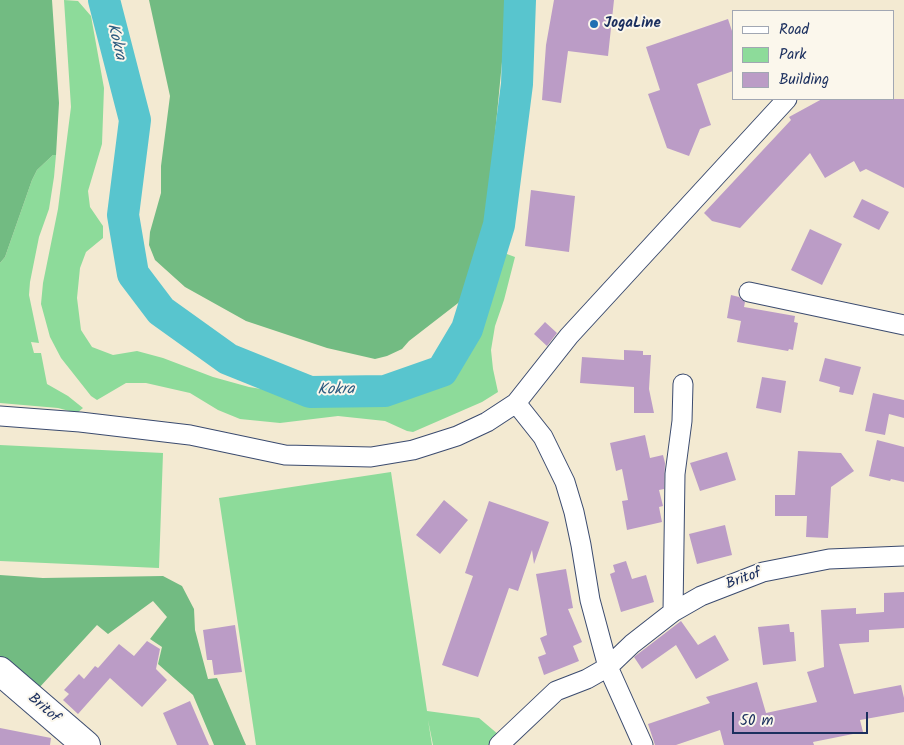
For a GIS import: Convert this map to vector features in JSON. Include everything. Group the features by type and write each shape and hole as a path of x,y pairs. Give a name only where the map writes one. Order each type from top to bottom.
{"street":[{"path":"0,416 80,422 190,435 286,454 371,457 412,450 457,436 487,422 516,403 569,336 786,100"},
{"path":"749,292 904,325"},
{"path":"673,612 675,474 682,421 683,384"},
{"path":"516,403 543,437 565,482 578,529 590,600 608,667 643,745"},
{"name":"Britof","path":"499,745 556,691 587,679 608,667 632,644 673,612 701,596 763,572 828,559 904,556"},
{"name":"Britof","path":"0,672 86,745"}],"green space":[{"path":"0,0 52,0 59,103 56,155 53,155 37,170 5,257 0,263"},
{"path":"64,0 78,1 91,16 104,88 102,144 88,191 90,207 103,226 103,238 86,252 80,268 77,298 81,330 92,347 113,355 137,351 249,387 292,394 382,391 425,384 448,373 464,357 489,299 496,250 515,257 495,326 491,350 498,392 482,402 413,432 385,421 338,416 280,423 240,419 218,410 190,393 146,383 126,383 97,400 91,396 61,358 50,337 41,304 43,283 58,209 71,107"},
{"path":"149,0 508,0 487,217 462,300 409,341 402,349 375,359 327,348 246,321 185,287 155,260 149,245 150,232 161,193 161,166 170,96"},
{"path":"53,155 56,155 49,209 39,237 29,295 39,343 31,342 34,353 41,353 47,384 68,396 83,408 77,413 58,408 0,403 0,263 5,257 32,180 37,170"},
{"path":"0,445 163,453 159,568 0,561"},
{"path":"391,472 427,711 479,718 499,735 489,745 433,745 428,720 432,745 256,745 219,498"},
{"path":"0,575 43,578 163,576 182,586 194,609 195,630 208,679 217,678 246,745 214,745 193,695 158,664 162,647 150,639 167,617 153,601 108,634 97,625 38,689 0,656"}],"building":[{"path":"554,0 614,0 608,56 568,51 561,103 542,100 546,45"},
{"path":"728,19 732,31 732,71 697,84 711,125 700,129 689,156 667,148 648,94 660,90 646,47"},
{"path":"904,99 904,188 866,169 860,172 854,161 825,178 810,153 740,228 712,221 704,213 791,120 789,117 820,100"},
{"path":"531,190 575,196 569,252 525,246"},
{"path":"862,199 889,212 879,230 853,217"},
{"path":"810,229 842,244 822,285 791,270"},
{"path":"731,295 739,297 745,302 744,307 795,316 794,322 798,323 793,350 789,349 788,351 737,342 741,321 727,318"},
{"path":"545,322 557,333 547,346 534,334"},
{"path":"624,350 643,351 643,355 651,355 649,389 654,413 634,413 634,387 580,383 582,357 624,360"},
{"path":"825,358 861,367 853,395 839,392 840,387 819,381"},
{"path":"762,377 786,381 781,413 756,408"},
{"path":"873,393 904,400 904,418 889,414 885,435 865,431"},
{"path":"645,435 650,458 663,455 665,463 664,489 659,490 663,506 659,507 662,522 627,530 622,501 628,500 622,469 616,471 610,443"},
{"path":"877,440 904,447 904,482 869,476"},
{"path":"798,451 841,453 854,471 831,487 828,538 806,537 807,516 775,516 775,495 795,495"},
{"path":"727,452 736,480 700,491 690,463"},
{"path":"444,500 468,520 440,554 416,535"},
{"path":"489,501 549,522 534,564 532,550 518,591 509,588 478,677 442,665 473,576 465,573"},
{"path":"725,525 732,555 697,564 689,534"},
{"path":"626,561 632,579 646,575 654,602 621,612 610,574 615,572 613,565"},
{"path":"566,569 573,608 568,609 582,642 573,646 579,661 544,675 538,657 546,654 540,638 547,635 536,574"},
{"path":"904,592 904,628 869,630 869,642 839,644 854,694 901,685 904,698 904,712 860,720 863,732 813,742 814,745 724,745 720,730 676,745 655,745 648,724 710,703 706,697 757,682 766,713 817,702 807,672 824,667 821,610 856,608 856,614 884,612 884,593"},
{"path":"681,621 698,645 715,635 729,660 696,679 676,645 642,669 634,657"},
{"path":"789,624 790,632 794,632 796,661 763,665 758,627"},
{"path":"235,625 242,672 214,675 212,660 207,660 203,630"},
{"path":"147,641 160,649 156,669 167,680 142,707 110,678 78,714 63,700 69,694 64,690 79,674 84,679 95,666 98,668 119,644 134,656"},
{"path":"190,701 209,745 177,745 163,713"},
{"path":"0,728 51,738 50,745 0,745"}],"waterway":[{"name":"Kokra","path":"104,0 135,120 123,215 133,274 161,311 228,359 310,392 385,391 442,371 467,329 499,225 517,84 520,0"}],"place":[{"name":"JogaLine","path":"594,24"}]}
